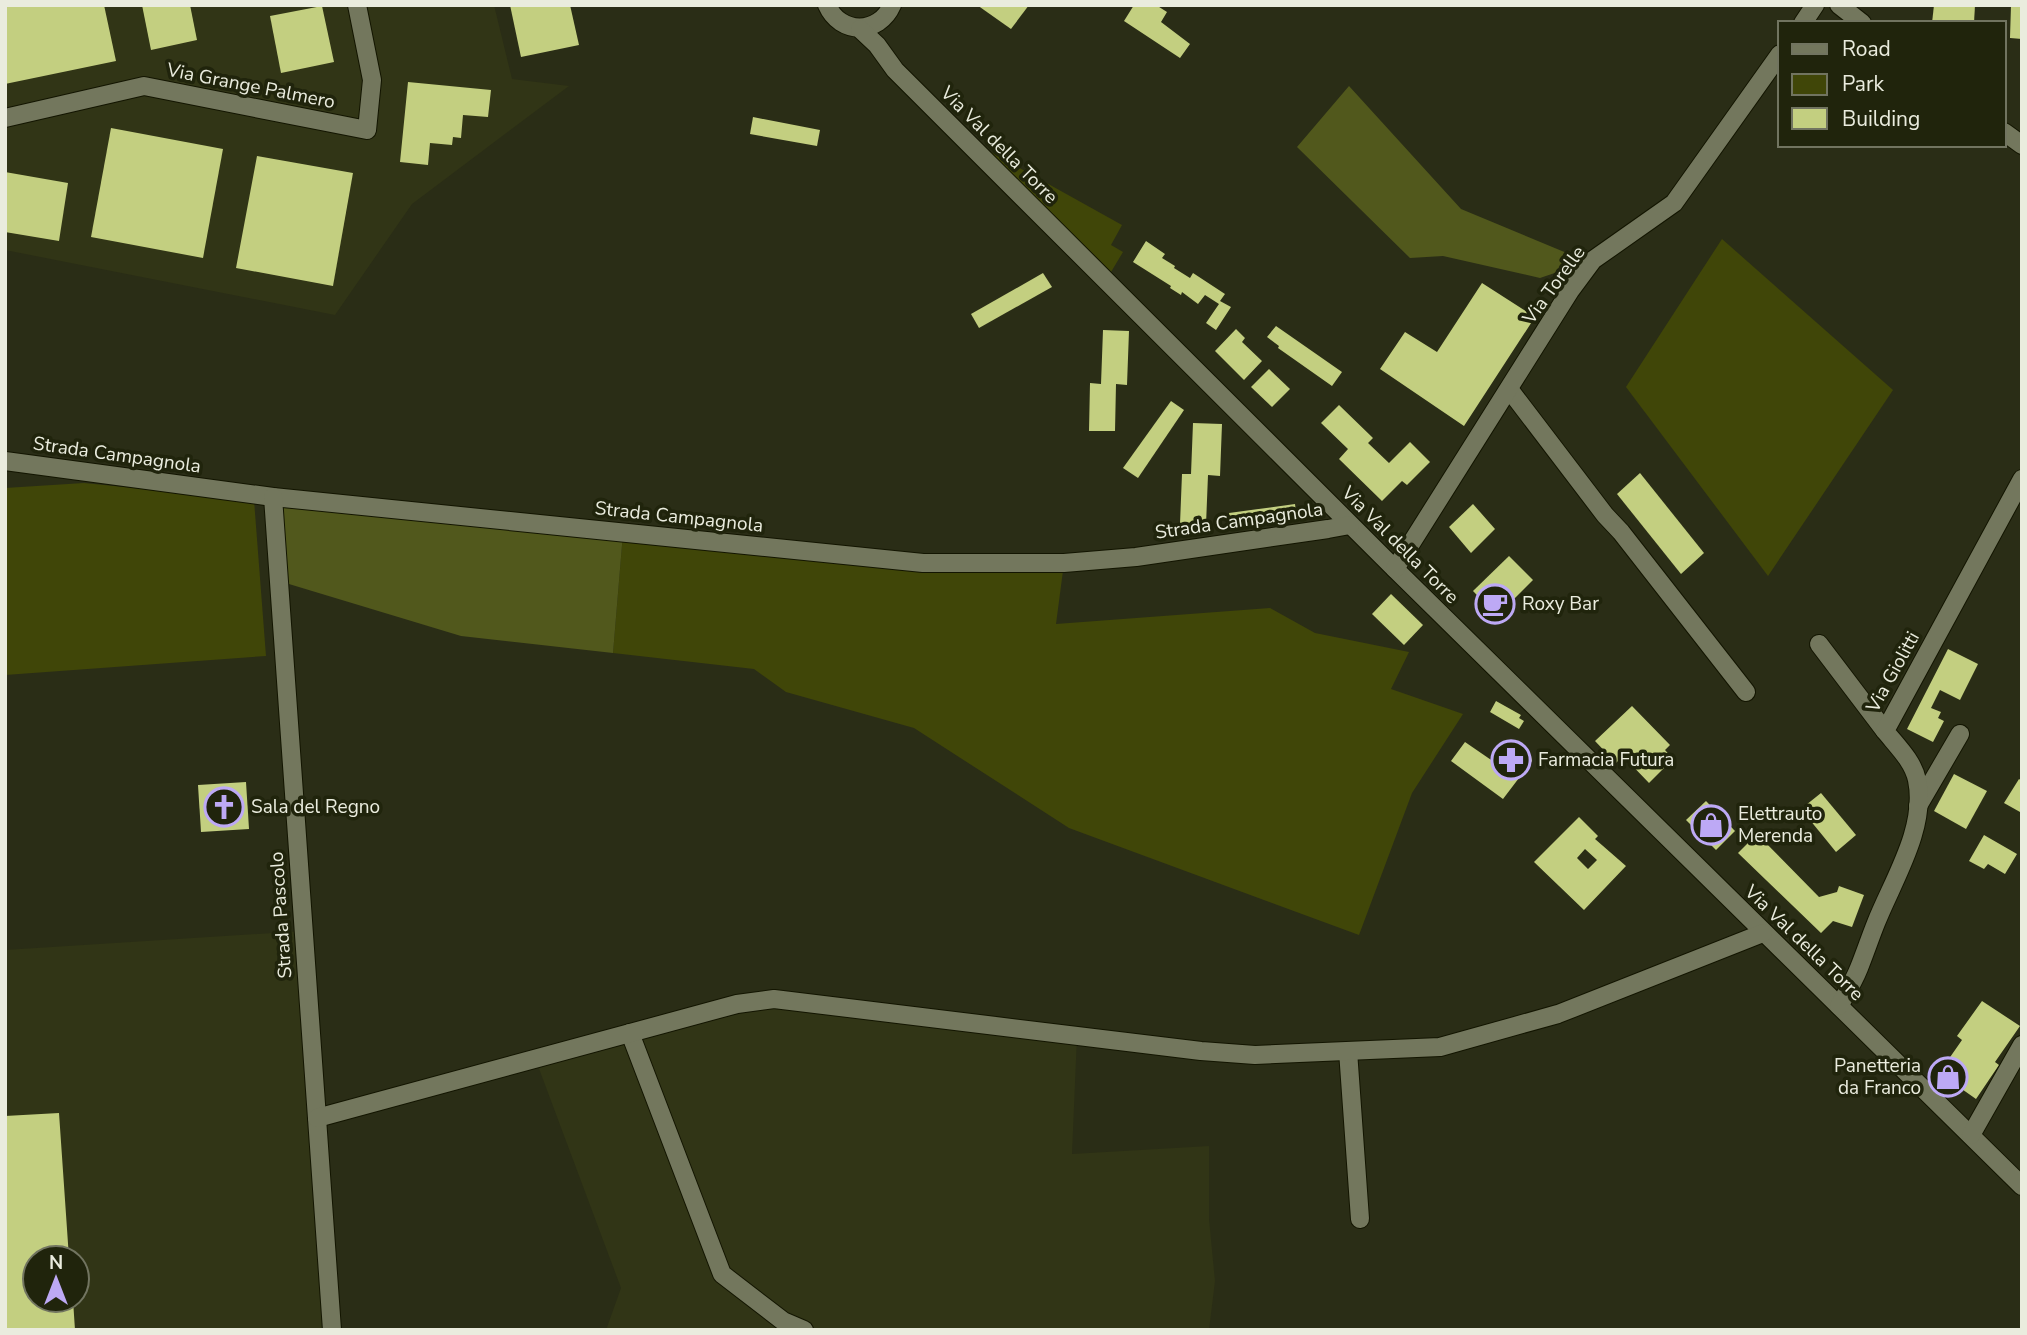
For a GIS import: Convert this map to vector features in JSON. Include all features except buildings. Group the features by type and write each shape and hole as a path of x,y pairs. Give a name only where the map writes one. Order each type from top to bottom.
{"street":[{"name":"Via Grange Palmero","path":"5,118 144,86 367,130 372,80 357,5"},
{"name":"Via Val della Torre","path":"827,5 838,22 860,29 877,45 904,79 1350,525 2022,1186"},
{"path":"1804,21 1815,5"},
{"path":"1839,5 1859,21"},
{"path":"860,29 878,24 889,11"},
{"path":"877,45 889,11"},
{"name":"Via Torelle","path":"1395,569 1570,290 1593,260 1674,202 1778,57"},
{"path":"2006,133 2022,145"},
{"path":"1508,389 1746,692"},
{"name":"Strada Campagnola","path":"5,461 273,497 923,564 1064,564 1136,557 1350,525"},
{"name":"Via Giolitti","path":"1839,1006 1858,971 1876,922 1906,856 1914,830 1919,797 1917,779 1910,761 1885,731 2022,479"},
{"name":"Strada Pascolo","path":"273,497 332,1330"},
{"path":"1819,644 1885,731"},
{"path":"1917,808 1960,734"},
{"path":"317,1118 737,1004 774,999 1201,1051 1255,1055 1440,1047 1558,1014 1763,933"},
{"path":"630,1033 722,1274 783,1321 804,1330"},
{"path":"1971,1135 2022,1045"},
{"path":"1348,1051 1360,1219"}],"shaded area":[{"path":"5,5 494,5 512,79 569,86 412,204 335,315 5,250"},
{"path":"304,931 332,1330 5,1330 5,950"},
{"path":"774,999 1077,1036 1072,1154 1209,1146 1209,1219 1215,1281 1209,1330 606,1330 621,1288 538,1066"}],"green space":[{"path":"1349,86 1461,209 1574,256 1593,260 1540,278 1443,256 1410,258 1297,147"},
{"path":"989,151 1122,225 1111,245 1123,252 1111,272"},
{"path":"1722,239 1893,390 1768,576 1626,387"},
{"path":"84,483 254,500 266,656 5,675 5,488"},
{"path":"273,497 623,533 613,653 461,636 279,581"},
{"path":"623,533 923,563 1064,563 1056,624 1270,608 1315,633 1409,652 1391,689 1463,714 1412,793 1359,935 1069,828 914,728 786,692 754,669 613,653"}],"place":[{"name":"Roxy Bar","path":"1495,604"},
{"name":"Farmacia Futura","path":"1511,760"},
{"name":"Sala del Regno","path":"224,807"},
{"name":"Elettrauto Merenda","path":"1711,825"},
{"name":"Panetteria da Franco","path":"1948,1077"}]}
